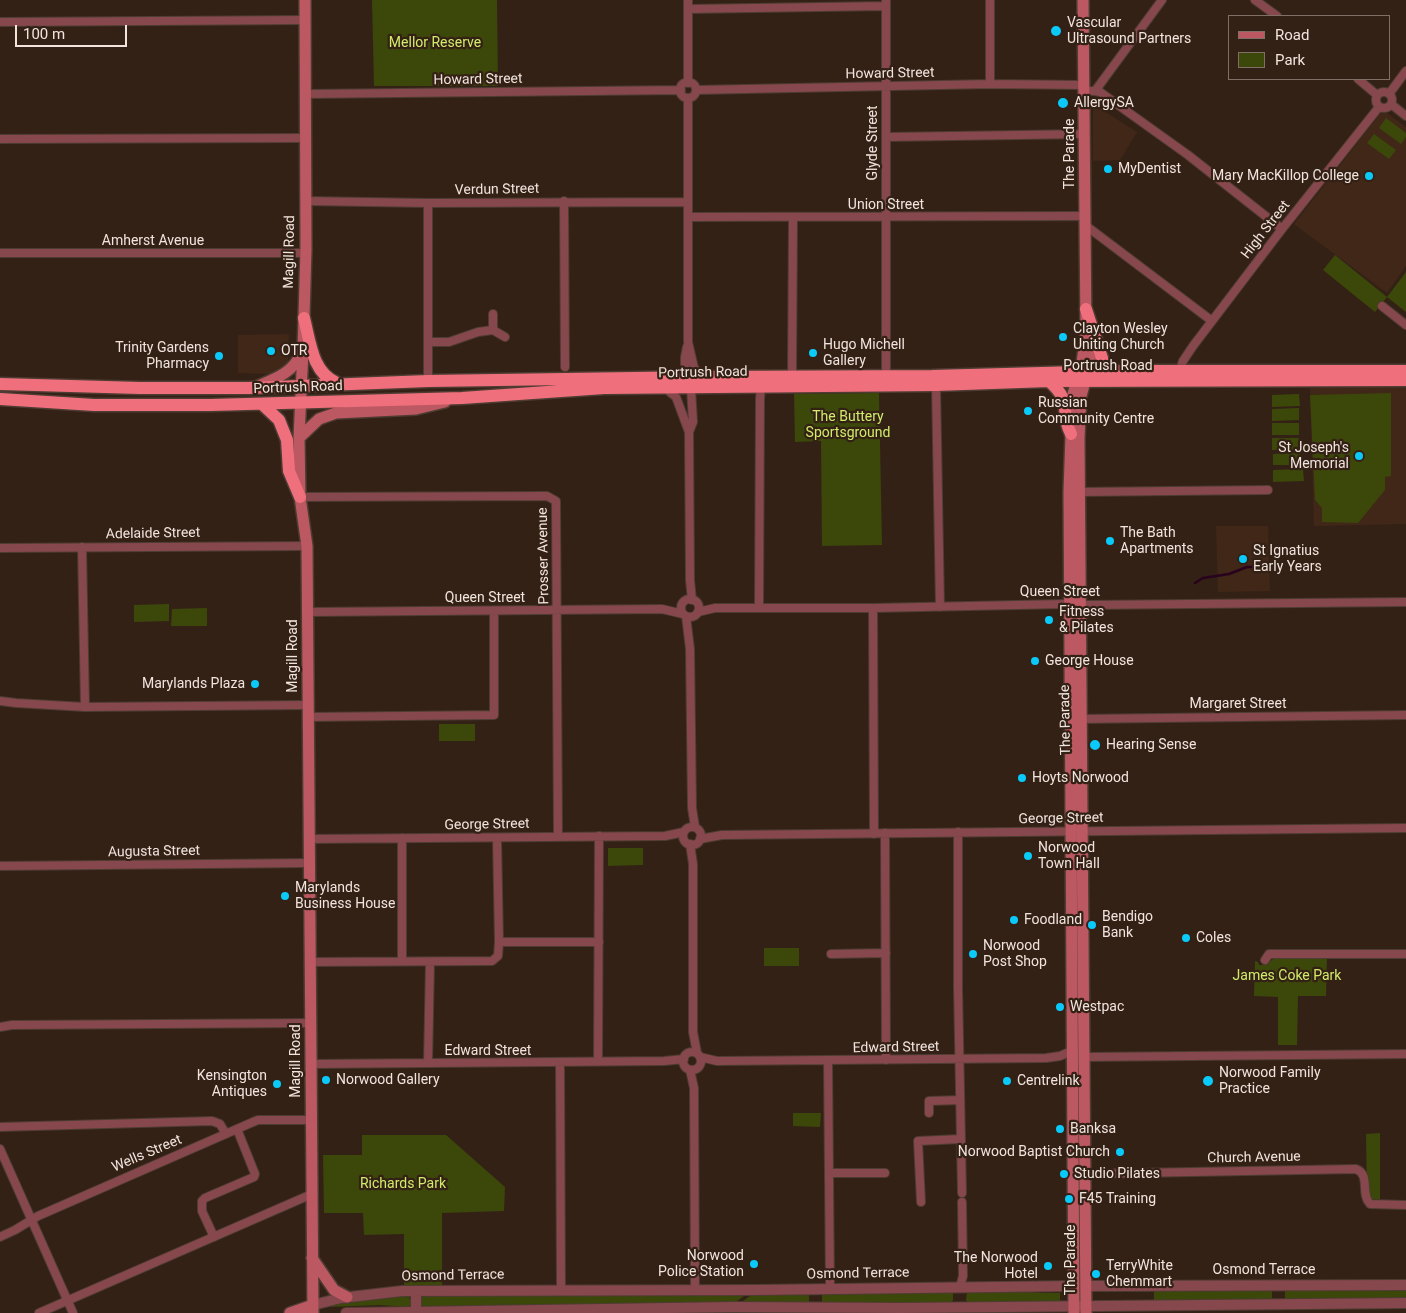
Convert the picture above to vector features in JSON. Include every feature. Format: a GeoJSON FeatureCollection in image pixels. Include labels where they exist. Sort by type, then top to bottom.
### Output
{"type":"FeatureCollection","features":[{"type":"Feature","properties":{"kind":"highway"},"geometry":{"type":"LineString","coordinates":[[1086,308],[1103,361],[1106,366],[1115,371]]}},
{"type":"Feature","properties":{"kind":"highway"},"geometry":{"type":"LineString","coordinates":[[304,318],[318,367],[328,379],[339,384]]}},
{"type":"Feature","properties":{"kind":"highway","name":"Portrush Road"},"geometry":{"type":"LineString","coordinates":[[0,401],[130,406],[262,404],[462,398],[604,388],[665,388],[699,382],[748,383],[759,387],[936,385],[1050,382],[1115,371],[1179,377],[1406,371]]}},
{"type":"Feature","properties":{"kind":"highway","name":"Portrush Road"},"geometry":{"type":"LineString","coordinates":[[0,384],[140,388],[254,387],[602,378],[688,383],[704,377],[886,376],[1406,380]]}},
{"type":"Feature","properties":{"kind":"highway"},"geometry":{"type":"LineString","coordinates":[[1050,382],[1061,392],[1066,406],[1066,424],[1071,434]]}},
{"type":"Feature","properties":{"kind":"highway"},"geometry":{"type":"LineString","coordinates":[[0,392],[44,402]]}},
{"type":"Feature","properties":{"kind":"highway"},"geometry":{"type":"LineString","coordinates":[[262,404],[279,420],[287,440],[289,471],[300,497]]}},
{"type":"Feature","properties":{"kind":"main road","name":"Magill Road"},"geometry":{"type":"LineString","coordinates":[[304,0],[306,201],[299,438],[300,497],[307,546],[313,1309]]}},
{"type":"Feature","properties":{"kind":"main road","name":"The Parade"},"geometry":{"type":"LineString","coordinates":[[1080,1310],[1086,1286],[1080,1174],[1076,831],[1075,462],[1082,392],[1086,308],[1085,134],[1087,89],[1083,0]]}},
{"type":"Feature","properties":{"kind":"main road"},"geometry":{"type":"LineString","coordinates":[[254,387],[281,376],[292,368],[303,350]]}},
{"type":"Feature","properties":{"kind":"main road","name":"The Parade"},"geometry":{"type":"LineString","coordinates":[[1075,462],[1071,434],[1072,406],[1083,377]]}},
{"type":"Feature","properties":{"kind":"main road"},"geometry":{"type":"LineString","coordinates":[[299,438],[319,419],[336,413],[416,409],[462,398]]}},
{"type":"Feature","properties":{"kind":"main road","name":"The Parade"},"geometry":{"type":"LineString","coordinates":[[1080,1174],[1074,1286],[1080,1310]]}},
{"type":"Feature","properties":{"kind":"main road"},"geometry":{"type":"LineString","coordinates":[[312,1258],[334,1290],[347,1297]]}},
{"type":"Feature","properties":{"kind":"main road","name":"Osmond Terrace"},"geometry":{"type":"LineString","coordinates":[[1074,1286],[1086,1286]]}},
{"type":"Feature","properties":{"kind":"main road"},"geometry":{"type":"LineString","coordinates":[[290,1313],[313,1309]]}},
{"type":"Feature","properties":{"kind":"street"},"geometry":{"type":"LineString","coordinates":[[688,0],[688,83]]}},
{"type":"Feature","properties":{"kind":"street"},"geometry":{"type":"LineString","coordinates":[[990,0],[990,84]]}},
{"type":"Feature","properties":{"kind":"street"},"geometry":{"type":"LineString","coordinates":[[1162,0],[1087,89],[1188,156],[1282,229]]}},
{"type":"Feature","properties":{"kind":"street"},"geometry":{"type":"LineString","coordinates":[[1255,0],[1276,15]]}},
{"type":"Feature","properties":{"kind":"street"},"geometry":{"type":"LineString","coordinates":[[688,9],[886,3]]}},
{"type":"Feature","properties":{"kind":"street","name":"Glyde Street"},"geometry":{"type":"LineString","coordinates":[[886,3],[886,376]]}},
{"type":"Feature","properties":{"kind":"street"},"geometry":{"type":"LineString","coordinates":[[0,22],[305,20]]}},
{"type":"Feature","properties":{"kind":"street"},"geometry":{"type":"LineString","coordinates":[[1389,94],[1406,71]]}},
{"type":"Feature","properties":{"kind":"street"},"geometry":{"type":"LineString","coordinates":[[1359,80],[1377,95]]}},
{"type":"Feature","properties":{"kind":"street"},"geometry":{"type":"LineString","coordinates":[[688,83],[695,86],[696,90],[695,95],[688,98],[682,95],[681,90],[682,86],[688,83]]}},
{"type":"Feature","properties":{"kind":"street","name":"Howard Street"},"geometry":{"type":"LineString","coordinates":[[696,90],[990,84],[1087,89]]}},
{"type":"Feature","properties":{"kind":"street","name":"Howard Street"},"geometry":{"type":"LineString","coordinates":[[305,94],[681,90]]}},
{"type":"Feature","properties":{"kind":"street"},"geometry":{"type":"LineString","coordinates":[[1384,92],[1389,94],[1392,100],[1391,104],[1384,108],[1379,107],[1375,100],[1377,95],[1384,92]]}},
{"type":"Feature","properties":{"kind":"street"},"geometry":{"type":"LineString","coordinates":[[688,98],[688,342],[685,357],[693,422],[689,432]]}},
{"type":"Feature","properties":{"kind":"street"},"geometry":{"type":"LineString","coordinates":[[1391,104],[1406,116]]}},
{"type":"Feature","properties":{"kind":"street","name":"High Street"},"geometry":{"type":"LineString","coordinates":[[1179,377],[1185,356],[1282,229],[1379,107]]}},
{"type":"Feature","properties":{"kind":"street"},"geometry":{"type":"LineString","coordinates":[[886,137],[1085,134]]}},
{"type":"Feature","properties":{"kind":"street"},"geometry":{"type":"LineString","coordinates":[[0,138],[305,138]]}},
{"type":"Feature","properties":{"kind":"street","name":"Verdun Street"},"geometry":{"type":"LineString","coordinates":[[306,201],[428,203],[688,202]]}},
{"type":"Feature","properties":{"kind":"street"},"geometry":{"type":"LineString","coordinates":[[564,201],[565,367]]}},
{"type":"Feature","properties":{"kind":"street"},"geometry":{"type":"LineString","coordinates":[[428,203],[428,381]]}},
{"type":"Feature","properties":{"kind":"street","name":"Union Street"},"geometry":{"type":"LineString","coordinates":[[688,217],[1085,220]]}},
{"type":"Feature","properties":{"kind":"street"},"geometry":{"type":"LineString","coordinates":[[792,377],[793,218]]}},
{"type":"Feature","properties":{"kind":"street"},"geometry":{"type":"LineString","coordinates":[[1085,220],[1212,321]]}},
{"type":"Feature","properties":{"kind":"street","name":"Amherst Avenue"},"geometry":{"type":"LineString","coordinates":[[0,253],[305,253]]}},
{"type":"Feature","properties":{"kind":"street"},"geometry":{"type":"LineString","coordinates":[[1382,306],[1406,325]]}},
{"type":"Feature","properties":{"kind":"street"},"geometry":{"type":"LineString","coordinates":[[493,314],[493,330]]}},
{"type":"Feature","properties":{"kind":"street"},"geometry":{"type":"LineString","coordinates":[[428,342],[449,342],[478,332],[493,330],[505,337]]}},
{"type":"Feature","properties":{"kind":"street"},"geometry":{"type":"LineString","coordinates":[[688,342],[694,368],[696,372],[704,377]]}},
{"type":"Feature","properties":{"kind":"street"},"geometry":{"type":"LineString","coordinates":[[936,385],[940,607]]}},
{"type":"Feature","properties":{"kind":"street"},"geometry":{"type":"LineString","coordinates":[[759,387],[760,607]]}},
{"type":"Feature","properties":{"kind":"street"},"geometry":{"type":"LineString","coordinates":[[665,388],[676,397],[689,432],[692,808],[688,820],[692,836],[693,864],[695,1290]]}},
{"type":"Feature","properties":{"kind":"street"},"geometry":{"type":"LineString","coordinates":[[1075,492],[1268,490]]}},
{"type":"Feature","properties":{"kind":"street","name":"Prosser Avenue"},"geometry":{"type":"LineString","coordinates":[[300,497],[550,497],[556,501],[558,836]]}},
{"type":"Feature","properties":{"kind":"street","name":"Adelaide Street"},"geometry":{"type":"LineString","coordinates":[[0,548],[307,546]]}},
{"type":"Feature","properties":{"kind":"street"},"geometry":{"type":"LineString","coordinates":[[82,548],[85,706]]}},
{"type":"Feature","properties":{"kind":"street","name":"Queen Street"},"geometry":{"type":"LineString","coordinates":[[307,612],[1406,602]]}},
{"type":"Feature","properties":{"kind":"street"},"geometry":{"type":"LineString","coordinates":[[873,608],[874,834]]}},
{"type":"Feature","properties":{"kind":"street"},"geometry":{"type":"LineString","coordinates":[[308,717],[494,715],[494,611]]}},
{"type":"Feature","properties":{"kind":"street"},"geometry":{"type":"LineString","coordinates":[[0,701],[85,706],[308,705]]}},
{"type":"Feature","properties":{"kind":"street"},"geometry":{"type":"LineString","coordinates":[[0,706],[16,703]]}},
{"type":"Feature","properties":{"kind":"street","name":"Margaret Street"},"geometry":{"type":"LineString","coordinates":[[1076,719],[1406,715]]}},
{"type":"Feature","properties":{"kind":"street","name":"George Street"},"geometry":{"type":"LineString","coordinates":[[309,839],[665,836],[676,840],[692,836],[717,835],[1406,828]]}},
{"type":"Feature","properties":{"kind":"street"},"geometry":{"type":"LineString","coordinates":[[958,832],[959,1060],[962,1193]]}},
{"type":"Feature","properties":{"kind":"street"},"geometry":{"type":"LineString","coordinates":[[885,833],[886,1060]]}},
{"type":"Feature","properties":{"kind":"street"},"geometry":{"type":"LineString","coordinates":[[598,1062],[599,836]]}},
{"type":"Feature","properties":{"kind":"street"},"geometry":{"type":"LineString","coordinates":[[402,838],[402,962]]}},
{"type":"Feature","properties":{"kind":"street"},"geometry":{"type":"LineString","coordinates":[[310,962],[492,961],[498,956],[499,942],[497,838]]}},
{"type":"Feature","properties":{"kind":"street","name":"Augusta Street"},"geometry":{"type":"LineString","coordinates":[[0,866],[309,863]]}},
{"type":"Feature","properties":{"kind":"street"},"geometry":{"type":"LineString","coordinates":[[499,942],[599,942]]}},
{"type":"Feature","properties":{"kind":"street"},"geometry":{"type":"LineString","coordinates":[[831,954],[886,953]]}},
{"type":"Feature","properties":{"kind":"street"},"geometry":{"type":"LineString","coordinates":[[1265,960],[1268,954],[1406,954]]}},
{"type":"Feature","properties":{"kind":"street"},"geometry":{"type":"LineString","coordinates":[[428,1063],[430,962]]}},
{"type":"Feature","properties":{"kind":"street"},"geometry":{"type":"LineString","coordinates":[[0,1022],[12,1025]]}},
{"type":"Feature","properties":{"kind":"street"},"geometry":{"type":"LineString","coordinates":[[0,1027],[12,1025],[310,1023]]}},
{"type":"Feature","properties":{"kind":"street","name":"Edward Street"},"geometry":{"type":"LineString","coordinates":[[311,1064],[1046,1058],[1053,1060],[1406,1054]]}},
{"type":"Feature","properties":{"kind":"street"},"geometry":{"type":"LineString","coordinates":[[828,1061],[830,1289]]}},
{"type":"Feature","properties":{"kind":"street"},"geometry":{"type":"LineString","coordinates":[[560,1063],[561,1291]]}},
{"type":"Feature","properties":{"kind":"street"},"geometry":{"type":"LineString","coordinates":[[928,1113],[929,1101],[960,1100]]}},
{"type":"Feature","properties":{"kind":"street","name":"Wells Street"},"geometry":{"type":"LineString","coordinates":[[0,1236],[31,1220],[258,1120],[311,1120]]}},
{"type":"Feature","properties":{"kind":"street"},"geometry":{"type":"LineString","coordinates":[[0,1127],[212,1121],[220,1124],[226,1134]]}},
{"type":"Feature","properties":{"kind":"street"},"geometry":{"type":"LineString","coordinates":[[214,1237],[202,1211],[202,1201],[254,1177],[255,1174],[237,1129]]}},
{"type":"Feature","properties":{"kind":"street"},"geometry":{"type":"LineString","coordinates":[[921,1202],[918,1141],[960,1139]]}},
{"type":"Feature","properties":{"kind":"street"},"geometry":{"type":"LineString","coordinates":[[0,1149],[73,1313]]}},
{"type":"Feature","properties":{"kind":"street","name":"Church Avenue"},"geometry":{"type":"LineString","coordinates":[[1080,1174],[1356,1169],[1364,1175],[1364,1195],[1370,1204],[1406,1205]]}},
{"type":"Feature","properties":{"kind":"street"},"geometry":{"type":"LineString","coordinates":[[830,1173],[885,1173]]}},
{"type":"Feature","properties":{"kind":"street"},"geometry":{"type":"LineString","coordinates":[[39,1313],[312,1194]]}},
{"type":"Feature","properties":{"kind":"street"},"geometry":{"type":"LineString","coordinates":[[960,1287],[963,1276],[962,1202]]}},
{"type":"Feature","properties":{"kind":"street","name":"Osmond Terrace"},"geometry":{"type":"LineString","coordinates":[[1086,1286],[1406,1285]]}},
{"type":"Feature","properties":{"kind":"street","name":"Osmond Terrace"},"geometry":{"type":"LineString","coordinates":[[313,1309],[347,1297],[416,1291],[1074,1286]]}},
{"type":"Feature","properties":{"kind":"street"},"geometry":{"type":"LineString","coordinates":[[1278,1286],[1279,1303]]}},
{"type":"Feature","properties":{"kind":"street"},"geometry":{"type":"LineString","coordinates":[[416,1291],[416,1312]]}},
{"type":"Feature","properties":{"kind":"street"},"geometry":{"type":"LineString","coordinates":[[346,1313],[695,1310],[1080,1310],[1279,1303],[1376,1308],[1406,1302]]}},
{"type":"Feature","properties":{"kind":"shaded area"},"geometry":{"type":"Polygon","coordinates":[[[1093,104],[1137,132],[1120,160],[1093,161],[1093,104]]]}},
{"type":"Feature","properties":{"kind":"shaded area","name":"Mary MacKillop College"},"geometry":{"type":"Polygon","coordinates":[[[1383,110],[1406,127],[1406,266],[1387,293],[1294,224],[1383,110]]]}},
{"type":"Feature","properties":{"kind":"shaded area"},"geometry":{"type":"Polygon","coordinates":[[[289,334],[288,363],[278,371],[270,374],[238,373],[238,335],[289,334]]]}},
{"type":"Feature","properties":{"kind":"shaded area","name":"St Joseph's Memorial"},"geometry":{"type":"Polygon","coordinates":[[[1406,386],[1406,524],[1314,526],[1310,388],[1406,386]]]}},
{"type":"Feature","properties":{"kind":"shaded area","name":"St Ignatius Early Years"},"geometry":{"type":"Polygon","coordinates":[[[1216,526],[1268,526],[1270,591],[1218,592],[1216,526]]]}},
{"type":"Feature","properties":{"kind":"green space","name":"Mellor Reserve"},"geometry":{"type":"Polygon","coordinates":[[[372,0],[497,0],[498,86],[374,86],[372,0]]]}},
{"type":"Feature","properties":{"kind":"green space"},"geometry":{"type":"Polygon","coordinates":[[[1386,118],[1406,133],[1406,137],[1401,144],[1379,128],[1386,118]]]}},
{"type":"Feature","properties":{"kind":"green space"},"geometry":{"type":"Polygon","coordinates":[[[1374,134],[1396,150],[1389,159],[1367,143],[1374,134]]]}},
{"type":"Feature","properties":{"kind":"green space"},"geometry":{"type":"Polygon","coordinates":[[[1335,255],[1387,297],[1375,312],[1323,270],[1335,255]]]}},
{"type":"Feature","properties":{"kind":"green space"},"geometry":{"type":"Polygon","coordinates":[[[1406,272],[1406,312],[1387,297],[1406,272]]]}},
{"type":"Feature","properties":{"kind":"green space","name":"The Buttery Sportsground"},"geometry":{"type":"Polygon","coordinates":[[[879,393],[882,545],[822,546],[821,441],[795,442],[794,394],[879,393]]]}},
{"type":"Feature","properties":{"kind":"green space","name":"St Joseph's Memorial"},"geometry":{"type":"Polygon","coordinates":[[[1391,393],[1391,476],[1385,477],[1385,490],[1358,523],[1322,522],[1322,508],[1315,500],[1310,395],[1391,393]]]}},
{"type":"Feature","properties":{"kind":"green space"},"geometry":{"type":"Polygon","coordinates":[[[1299,394],[1300,406],[1272,407],[1272,395],[1299,394]]]}},
{"type":"Feature","properties":{"kind":"green space"},"geometry":{"type":"Polygon","coordinates":[[[1299,408],[1299,420],[1272,421],[1272,409],[1299,408]]]}},
{"type":"Feature","properties":{"kind":"green space"},"geometry":{"type":"Polygon","coordinates":[[[1272,423],[1299,423],[1299,435],[1272,435],[1272,423]]]}},
{"type":"Feature","properties":{"kind":"green space"},"geometry":{"type":"Polygon","coordinates":[[[1272,438],[1299,438],[1300,450],[1272,450],[1272,438]]]}},
{"type":"Feature","properties":{"kind":"green space"},"geometry":{"type":"Polygon","coordinates":[[[1300,453],[1300,465],[1273,465],[1273,454],[1300,453]]]}},
{"type":"Feature","properties":{"kind":"green space"},"geometry":{"type":"Polygon","coordinates":[[[1303,469],[1304,481],[1273,482],[1273,470],[1303,469]]]}},
{"type":"Feature","properties":{"kind":"green space"},"geometry":{"type":"Polygon","coordinates":[[[169,604],[169,621],[134,622],[134,605],[169,604]]]}},
{"type":"Feature","properties":{"kind":"green space"},"geometry":{"type":"Polygon","coordinates":[[[207,608],[207,626],[171,626],[172,609],[207,608]]]}},
{"type":"Feature","properties":{"kind":"green space"},"geometry":{"type":"Polygon","coordinates":[[[439,724],[475,724],[475,741],[439,741],[439,724]]]}},
{"type":"Feature","properties":{"kind":"green space"},"geometry":{"type":"Polygon","coordinates":[[[608,848],[643,848],[643,865],[608,866],[608,848]]]}},
{"type":"Feature","properties":{"kind":"green space"},"geometry":{"type":"Polygon","coordinates":[[[764,948],[799,948],[799,966],[764,966],[764,948]]]}},
{"type":"Feature","properties":{"kind":"green space","name":"James Coke Park"},"geometry":{"type":"Polygon","coordinates":[[[1280,954],[1327,954],[1326,996],[1298,996],[1297,1045],[1278,1045],[1278,997],[1254,996],[1255,961],[1259,965],[1265,965],[1280,954]]]}},
{"type":"Feature","properties":{"kind":"green space"},"geometry":{"type":"Polygon","coordinates":[[[793,1113],[821,1113],[820,1127],[793,1126],[793,1113]]]}},
{"type":"Feature","properties":{"kind":"green space"},"geometry":{"type":"Polygon","coordinates":[[[1380,1133],[1380,1199],[1372,1199],[1367,1193],[1366,1134],[1380,1133]]]}},
{"type":"Feature","properties":{"kind":"green space","name":"Richards Park"},"geometry":{"type":"Polygon","coordinates":[[[362,1135],[446,1135],[505,1187],[504,1211],[442,1213],[442,1291],[404,1291],[404,1234],[364,1235],[363,1213],[324,1213],[323,1155],[362,1155],[362,1135]]]}},
{"type":"Feature","properties":{"kind":"green space"},"geometry":{"type":"Polygon","coordinates":[[[1406,1288],[1406,1300],[1287,1300],[1285,1298],[1285,1290],[1406,1288]]]}},
{"type":"Feature","properties":{"kind":"green space"},"geometry":{"type":"Polygon","coordinates":[[[1154,1289],[1272,1290],[1272,1298],[1270,1300],[1154,1302],[1154,1289]]]}},
{"type":"Feature","properties":{"kind":"green space"},"geometry":{"type":"Polygon","coordinates":[[[1011,1290],[1060,1293],[1060,1301],[969,1303],[966,1300],[967,1292],[1011,1290]]]}},
{"type":"Feature","properties":{"kind":"green space"},"geometry":{"type":"Polygon","coordinates":[[[809,1292],[809,1304],[739,1304],[754,1293],[809,1292]]]}},
{"type":"Feature","properties":{"kind":"green space"},"geometry":{"type":"Polygon","coordinates":[[[822,1292],[953,1292],[953,1300],[951,1303],[822,1304],[822,1292]]]}},
{"type":"Feature","properties":{"kind":"green space"},"geometry":{"type":"Polygon","coordinates":[[[747,1294],[731,1305],[423,1307],[421,1305],[421,1297],[424,1295],[747,1294]]]}},
{"type":"Feature","properties":{"kind":"green space"},"geometry":{"type":"Polygon","coordinates":[[[409,1296],[411,1305],[408,1307],[380,1305],[330,1307],[358,1299],[409,1296]]]}},
{"type":"Feature","properties":{"kind":"waterway"},"geometry":{"type":"LineString","coordinates":[[1195,583],[1203,578],[1229,574],[1247,567],[1269,564]]}},
{"type":"Feature","properties":{"kind":"place","name":"Vascular Ultrasound Partners"},"geometry":{"type":"Point","coordinates":[1056,31]}},
{"type":"Feature","properties":{"kind":"place","name":"AllergySA"},"geometry":{"type":"Point","coordinates":[1063,103]}},
{"type":"Feature","properties":{"kind":"place","name":"MyDentist"},"geometry":{"type":"Point","coordinates":[1108,169]}},
{"type":"Feature","properties":{"kind":"place","name":"Mary MacKillop College"},"geometry":{"type":"Point","coordinates":[1369,176]}},
{"type":"Feature","properties":{"kind":"place","name":"Clayton Wesley Uniting Church"},"geometry":{"type":"Point","coordinates":[1063,337]}},
{"type":"Feature","properties":{"kind":"place","name":"OTR"},"geometry":{"type":"Point","coordinates":[271,351]}},
{"type":"Feature","properties":{"kind":"place","name":"Hugo Michell Gallery"},"geometry":{"type":"Point","coordinates":[813,353]}},
{"type":"Feature","properties":{"kind":"place","name":"Trinity Gardens Pharmacy"},"geometry":{"type":"Point","coordinates":[219,356]}},
{"type":"Feature","properties":{"kind":"place","name":"Russian Community Centre"},"geometry":{"type":"Point","coordinates":[1028,411]}},
{"type":"Feature","properties":{"kind":"place","name":"St Joseph's Memorial"},"geometry":{"type":"Point","coordinates":[1359,456]}},
{"type":"Feature","properties":{"kind":"place","name":"The Bath Apartments"},"geometry":{"type":"Point","coordinates":[1110,541]}},
{"type":"Feature","properties":{"kind":"place","name":"St Ignatius Early Years"},"geometry":{"type":"Point","coordinates":[1243,559]}},
{"type":"Feature","properties":{"kind":"place","name":"Fitness & Pilates"},"geometry":{"type":"Point","coordinates":[1049,620]}},
{"type":"Feature","properties":{"kind":"place","name":"George House"},"geometry":{"type":"Point","coordinates":[1035,661]}},
{"type":"Feature","properties":{"kind":"place","name":"Marylands Plaza"},"geometry":{"type":"Point","coordinates":[255,684]}},
{"type":"Feature","properties":{"kind":"place","name":"Hearing Sense"},"geometry":{"type":"Point","coordinates":[1095,745]}},
{"type":"Feature","properties":{"kind":"place","name":"Hoyts Norwood"},"geometry":{"type":"Point","coordinates":[1022,778]}},
{"type":"Feature","properties":{"kind":"place","name":"Norwood Town Hall"},"geometry":{"type":"Point","coordinates":[1028,856]}},
{"type":"Feature","properties":{"kind":"place","name":"Marylands Business House"},"geometry":{"type":"Point","coordinates":[285,896]}},
{"type":"Feature","properties":{"kind":"place","name":"Foodland"},"geometry":{"type":"Point","coordinates":[1014,920]}},
{"type":"Feature","properties":{"kind":"place","name":"Bendigo Bank"},"geometry":{"type":"Point","coordinates":[1092,925]}},
{"type":"Feature","properties":{"kind":"place","name":"Coles"},"geometry":{"type":"Point","coordinates":[1186,938]}},
{"type":"Feature","properties":{"kind":"place","name":"Norwood Post Shop"},"geometry":{"type":"Point","coordinates":[973,954]}},
{"type":"Feature","properties":{"kind":"place","name":"Westpac"},"geometry":{"type":"Point","coordinates":[1060,1007]}},
{"type":"Feature","properties":{"kind":"place","name":"Norwood Gallery"},"geometry":{"type":"Point","coordinates":[326,1080]}},
{"type":"Feature","properties":{"kind":"place","name":"Centrelink"},"geometry":{"type":"Point","coordinates":[1007,1081]}},
{"type":"Feature","properties":{"kind":"place","name":"Norwood Family Practice"},"geometry":{"type":"Point","coordinates":[1208,1081]}},
{"type":"Feature","properties":{"kind":"place","name":"Kensington Antiques"},"geometry":{"type":"Point","coordinates":[277,1084]}},
{"type":"Feature","properties":{"kind":"place","name":"Banksa"},"geometry":{"type":"Point","coordinates":[1060,1129]}},
{"type":"Feature","properties":{"kind":"place","name":"Norwood Baptist Church"},"geometry":{"type":"Point","coordinates":[1120,1152]}},
{"type":"Feature","properties":{"kind":"place","name":"Studio Pilates"},"geometry":{"type":"Point","coordinates":[1064,1174]}},
{"type":"Feature","properties":{"kind":"place","name":"F45 Training"},"geometry":{"type":"Point","coordinates":[1069,1199]}},
{"type":"Feature","properties":{"kind":"place","name":"Norwood Police Station"},"geometry":{"type":"Point","coordinates":[754,1264]}},
{"type":"Feature","properties":{"kind":"place","name":"The Norwood Hotel"},"geometry":{"type":"Point","coordinates":[1048,1266]}},
{"type":"Feature","properties":{"kind":"place","name":"TerryWhite Chemmart"},"geometry":{"type":"Point","coordinates":[1096,1274]}}]}
